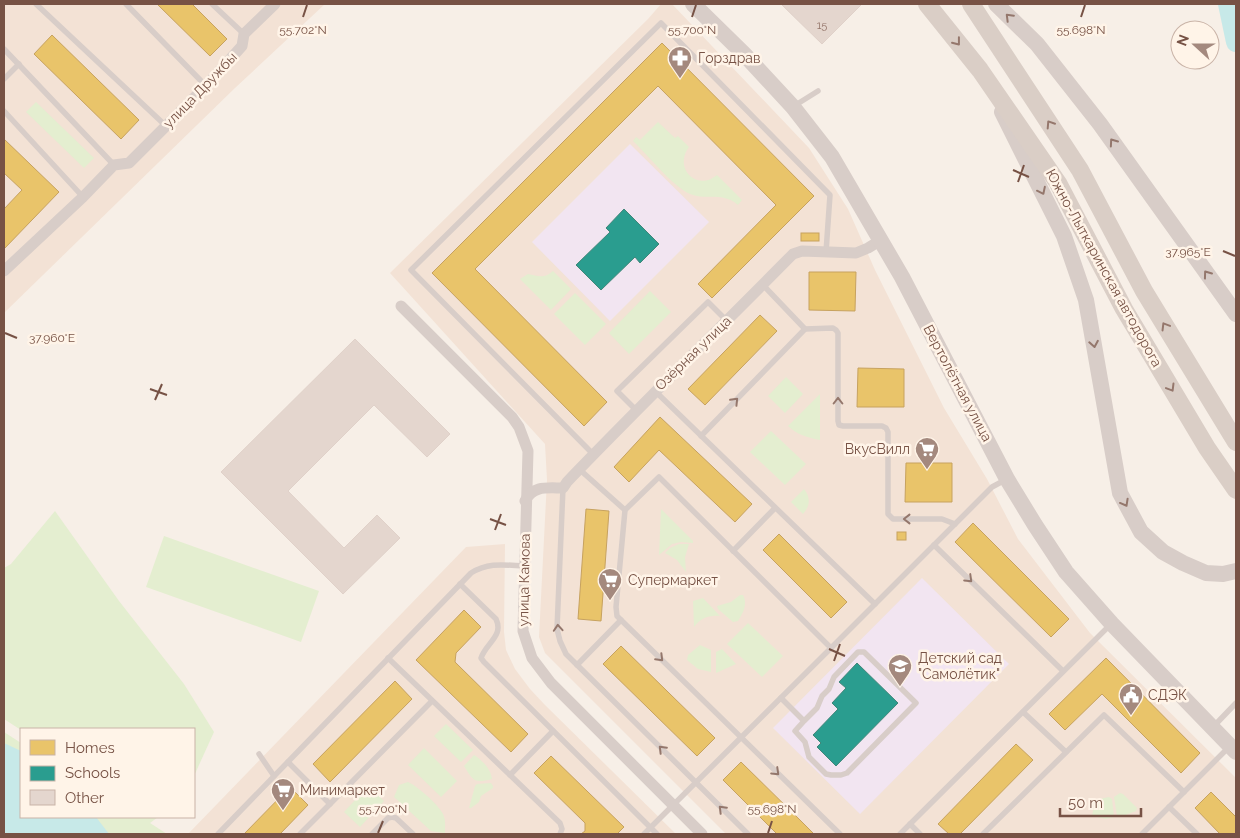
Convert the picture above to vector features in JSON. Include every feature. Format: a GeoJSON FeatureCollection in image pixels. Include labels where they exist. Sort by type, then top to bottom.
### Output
{"type":"FeatureCollection","features":[{"type":"Feature","properties":{"kind":"main road","name":"Вертолётная улица"},"geometry":{"type":"LineString","coordinates":[[693,4],[793,107],[832,157],[916,302],[1007,479],[1034,525],[1066,572],[1112,624],[1233,749]]}},
{"type":"Feature","properties":{"kind":"main road","name":"Южно-Лыткаринская автодорога"},"geometry":{"type":"LineString","coordinates":[[927,4],[980,70],[1058,183],[1124,309],[1207,448],[1236,490]]}},
{"type":"Feature","properties":{"kind":"main road","name":"Южно-Лыткаринская автодорога"},"geometry":{"type":"LineString","coordinates":[[971,4],[1080,170],[1144,291],[1236,442]]}},
{"type":"Feature","properties":{"kind":"main road"},"geometry":{"type":"LineString","coordinates":[[996,4],[1037,44],[1100,124],[1236,314]]}},
{"type":"Feature","properties":{"kind":"main road"},"geometry":{"type":"LineString","coordinates":[[980,70],[1064,236],[1086,300],[1120,493],[1141,532],[1163,552],[1182,563],[1206,572],[1223,574],[1236,571]]}},
{"type":"Feature","properties":{"kind":"street","name":"улица Дружбы"},"geometry":{"type":"LineString","coordinates":[[114,165],[129,162],[166,126],[242,46],[244,34],[275,4]]}},
{"type":"Feature","properties":{"kind":"street"},"geometry":{"type":"LineString","coordinates":[[4,271],[83,197],[114,165]]}},
{"type":"Feature","properties":{"kind":"street","name":"Озёрная улица"},"geometry":{"type":"LineString","coordinates":[[563,488],[636,410],[794,254],[802,252],[856,252],[868,248],[880,240]]}},
{"type":"Feature","properties":{"kind":"street","name":"улица Камова"},"geometry":{"type":"LineString","coordinates":[[401,306],[512,417],[519,427],[528,450],[525,501],[523,631],[532,658],[550,683],[702,834]]}},
{"type":"Feature","properties":{"kind":"street"},"geometry":{"type":"LineString","coordinates":[[525,501],[528,494],[534,489],[563,488]]}},
{"type":"Feature","properties":{"kind":"lane"},"geometry":{"type":"LineString","coordinates":[[36,4],[166,126]]}},
{"type":"Feature","properties":{"kind":"lane"},"geometry":{"type":"LineString","coordinates":[[126,4],[206,86]]}},
{"type":"Feature","properties":{"kind":"lane"},"geometry":{"type":"LineString","coordinates":[[212,4],[244,34]]}},
{"type":"Feature","properties":{"kind":"lane"},"geometry":{"type":"LineString","coordinates":[[593,454],[411,270],[661,23],[830,195],[826,252]]}},
{"type":"Feature","properties":{"kind":"lane"},"geometry":{"type":"LineString","coordinates":[[4,49],[114,165]]}},
{"type":"Feature","properties":{"kind":"lane"},"geometry":{"type":"LineString","coordinates":[[4,79],[19,64]]}},
{"type":"Feature","properties":{"kind":"lane"},"geometry":{"type":"LineString","coordinates":[[793,107],[818,91]]}},
{"type":"Feature","properties":{"kind":"lane"},"geometry":{"type":"LineString","coordinates":[[4,111],[83,197]]}},
{"type":"Feature","properties":{"kind":"lane"},"geometry":{"type":"LineString","coordinates":[[763,285],[805,329]]}},
{"type":"Feature","properties":{"kind":"lane"},"geometry":{"type":"LineString","coordinates":[[636,410],[618,391],[708,302],[727,321]]}},
{"type":"Feature","properties":{"kind":"lane"},"geometry":{"type":"LineString","coordinates":[[701,436],[805,329],[833,328],[838,333],[839,425],[882,426],[888,432],[889,518],[942,520],[955,524]]}},
{"type":"Feature","properties":{"kind":"lane"},"geometry":{"type":"LineString","coordinates":[[655,391],[875,604]]}},
{"type":"Feature","properties":{"kind":"lane"},"geometry":{"type":"LineString","coordinates":[[579,469],[625,510]]}},
{"type":"Feature","properties":{"kind":"lane"},"geometry":{"type":"LineString","coordinates":[[830,648],[659,477],[625,510],[616,607],[617,616],[840,834]]}},
{"type":"Feature","properties":{"kind":"lane"},"geometry":{"type":"LineString","coordinates":[[644,834],[992,487],[1007,479]]}},
{"type":"Feature","properties":{"kind":"lane"},"geometry":{"type":"LineString","coordinates":[[563,488],[557,628],[566,654],[748,834]]}},
{"type":"Feature","properties":{"kind":"lane"},"geometry":{"type":"LineString","coordinates":[[733,551],[775,508]]}},
{"type":"Feature","properties":{"kind":"lane"},"geometry":{"type":"LineString","coordinates":[[934,545],[1063,671]]}},
{"type":"Feature","properties":{"kind":"lane"},"geometry":{"type":"LineString","coordinates":[[218,834],[471,573],[490,564],[524,566]]}},
{"type":"Feature","properties":{"kind":"lane"},"geometry":{"type":"LineString","coordinates":[[460,584],[496,619],[499,625],[495,639],[483,652],[482,658],[484,662],[657,834]]}},
{"type":"Feature","properties":{"kind":"lane"},"geometry":{"type":"LineString","coordinates":[[577,664],[623,622]]}},
{"type":"Feature","properties":{"kind":"lane"},"geometry":{"type":"LineString","coordinates":[[900,834],[1112,624]]}},
{"type":"Feature","properties":{"kind":"lane"},"geometry":{"type":"LineString","coordinates":[[861,651],[916,703],[844,775],[828,775],[809,757],[805,742],[796,731],[804,721],[817,708],[822,696],[829,689],[835,676],[861,651]]}},
{"type":"Feature","properties":{"kind":"lane"},"geometry":{"type":"LineString","coordinates":[[388,658],[560,823],[562,829],[560,834]]}},
{"type":"Feature","properties":{"kind":"lane"},"geometry":{"type":"LineString","coordinates":[[781,698],[804,721]]}},
{"type":"Feature","properties":{"kind":"lane"},"geometry":{"type":"LineString","coordinates":[[300,834],[432,701]]}},
{"type":"Feature","properties":{"kind":"lane"},"geometry":{"type":"LineString","coordinates":[[1212,727],[1236,703]]}},
{"type":"Feature","properties":{"kind":"lane"},"geometry":{"type":"LineString","coordinates":[[1023,712],[1066,752]]}},
{"type":"Feature","properties":{"kind":"lane"},"geometry":{"type":"LineString","coordinates":[[983,834],[1104,715],[1184,792]]}},
{"type":"Feature","properties":{"kind":"lane"},"geometry":{"type":"LineString","coordinates":[[510,774],[553,731]]}},
{"type":"Feature","properties":{"kind":"lane"},"geometry":{"type":"LineString","coordinates":[[1142,834],[1184,792],[1233,749]]}},
{"type":"Feature","properties":{"kind":"lane"},"geometry":{"type":"LineString","coordinates":[[259,754],[274,776]]}},
{"type":"Feature","properties":{"kind":"lane"},"geometry":{"type":"LineString","coordinates":[[288,762],[330,804]]}},
{"type":"Feature","properties":{"kind":"lane"},"geometry":{"type":"LineString","coordinates":[[1169,807],[1197,834]]}},
{"type":"Feature","properties":{"kind":"lane"},"geometry":{"type":"LineString","coordinates":[[372,834],[388,818],[392,817],[396,818],[413,834]]}},
{"type":"Feature","properties":{"kind":"lane"},"geometry":{"type":"LineString","coordinates":[[910,824],[920,834]]}},
{"type":"Feature","properties":{"kind":"shaded area"},"geometry":{"type":"Polygon","coordinates":[[[4,4],[325,4],[235,88],[4,313],[4,4]]]}},
{"type":"Feature","properties":{"kind":"shaded area"},"geometry":{"type":"Polygon","coordinates":[[[661,4],[672,4],[809,148],[848,209],[875,270],[944,408],[987,479],[1018,539],[1090,633],[1236,778],[1236,834],[726,834],[545,653],[539,637],[547,480],[545,444],[390,273],[661,4]]]}},
{"type":"Feature","properties":{"kind":"shaded area"},"geometry":{"type":"Polygon","coordinates":[[[630,144],[709,222],[610,321],[532,242],[630,144]]]}},
{"type":"Feature","properties":{"kind":"shaded area"},"geometry":{"type":"Polygon","coordinates":[[[505,544],[504,632],[506,650],[515,669],[545,705],[676,834],[188,834],[466,547],[505,544]]]}},
{"type":"Feature","properties":{"kind":"shaded area","name":"Детский сад \"Самолётик\""},"geometry":{"type":"Polygon","coordinates":[[[922,578],[1009,664],[860,814],[773,728],[922,578]]]}},
{"type":"Feature","properties":{"kind":"green space"},"geometry":{"type":"Polygon","coordinates":[[[36,102],[94,158],[84,168],[26,112],[36,102]]]}},
{"type":"Feature","properties":{"kind":"green space"},"geometry":{"type":"Polygon","coordinates":[[[658,122],[675,138],[678,136],[689,147],[684,163],[690,175],[702,181],[709,180],[717,175],[742,200],[738,205],[726,198],[702,197],[690,194],[660,170],[633,141],[636,137],[640,140],[658,122]]]}},
{"type":"Feature","properties":{"kind":"green space"},"geometry":{"type":"Polygon","coordinates":[[[553,271],[571,289],[551,310],[520,279],[528,274],[544,276],[553,271]]]}},
{"type":"Feature","properties":{"kind":"green space"},"geometry":{"type":"Polygon","coordinates":[[[650,291],[671,312],[629,354],[609,333],[650,291]]]}},
{"type":"Feature","properties":{"kind":"green space"},"geometry":{"type":"Polygon","coordinates":[[[575,293],[606,324],[585,345],[554,314],[575,293]]]}},
{"type":"Feature","properties":{"kind":"green space"},"geometry":{"type":"Polygon","coordinates":[[[786,377],[803,394],[785,413],[768,396],[786,377]]]}},
{"type":"Feature","properties":{"kind":"green space"},"geometry":{"type":"Polygon","coordinates":[[[820,394],[820,440],[802,435],[788,426],[820,394]]]}},
{"type":"Feature","properties":{"kind":"green space"},"geometry":{"type":"Polygon","coordinates":[[[771,431],[806,464],[785,485],[750,452],[771,431]]]}},
{"type":"Feature","properties":{"kind":"green space"},"geometry":{"type":"Polygon","coordinates":[[[804,489],[809,502],[803,514],[791,502],[804,489]]]}},
{"type":"Feature","properties":{"kind":"green space"},"geometry":{"type":"Polygon","coordinates":[[[661,509],[693,543],[681,542],[672,544],[659,555],[661,509]]]}},
{"type":"Feature","properties":{"kind":"green space"},"geometry":{"type":"Polygon","coordinates":[[[55,511],[119,601],[184,684],[214,732],[195,774],[195,728],[20,729],[4,719],[4,568],[11,564],[55,511]]]}},
{"type":"Feature","properties":{"kind":"green space"},"geometry":{"type":"Polygon","coordinates":[[[164,536],[319,591],[301,642],[146,587],[164,536]]]}},
{"type":"Feature","properties":{"kind":"green space"},"geometry":{"type":"Polygon","coordinates":[[[679,544],[689,544],[685,557],[686,572],[677,560],[665,553],[670,548],[679,544]]]}},
{"type":"Feature","properties":{"kind":"green space"},"geometry":{"type":"Polygon","coordinates":[[[740,595],[743,595],[744,598],[744,608],[738,621],[733,622],[717,606],[731,602],[740,595]]]}},
{"type":"Feature","properties":{"kind":"green space"},"geometry":{"type":"Polygon","coordinates":[[[703,598],[720,616],[705,618],[694,627],[693,601],[703,598]]]}},
{"type":"Feature","properties":{"kind":"green space"},"geometry":{"type":"Polygon","coordinates":[[[748,623],[783,656],[762,677],[727,644],[748,623]]]}},
{"type":"Feature","properties":{"kind":"green space"},"geometry":{"type":"Polygon","coordinates":[[[700,645],[711,650],[711,672],[698,669],[687,660],[688,655],[700,645]]]}},
{"type":"Feature","properties":{"kind":"green space"},"geometry":{"type":"Polygon","coordinates":[[[722,649],[736,664],[716,673],[716,652],[722,649]]]}},
{"type":"Feature","properties":{"kind":"green space"},"geometry":{"type":"Polygon","coordinates":[[[446,724],[473,750],[461,762],[434,736],[446,724]]]}},
{"type":"Feature","properties":{"kind":"green space"},"geometry":{"type":"Polygon","coordinates":[[[4,732],[20,742],[20,818],[157,818],[150,823],[167,834],[4,834],[4,732]]]}},
{"type":"Feature","properties":{"kind":"green space"},"geometry":{"type":"Polygon","coordinates":[[[424,748],[457,781],[441,797],[408,765],[424,748]]]}},
{"type":"Feature","properties":{"kind":"green space"},"geometry":{"type":"Polygon","coordinates":[[[474,755],[486,765],[492,779],[477,781],[470,775],[464,766],[474,755]]]}},
{"type":"Feature","properties":{"kind":"green space"},"geometry":{"type":"Polygon","coordinates":[[[408,782],[417,787],[437,805],[445,819],[445,833],[431,831],[394,797],[399,785],[408,782]]]}},
{"type":"Feature","properties":{"kind":"green space"},"geometry":{"type":"Polygon","coordinates":[[[491,783],[493,788],[481,796],[479,802],[469,808],[475,786],[477,784],[491,783]]]}},
{"type":"Feature","properties":{"kind":"green space"},"geometry":{"type":"Polygon","coordinates":[[[368,786],[384,801],[360,827],[344,812],[368,786]]]}},
{"type":"Feature","properties":{"kind":"green space"},"geometry":{"type":"Polygon","coordinates":[[[1120,793],[1137,808],[1136,811],[1120,817],[1117,816],[1114,797],[1120,793]]]}},
{"type":"Feature","properties":{"kind":"green space"},"geometry":{"type":"Polygon","coordinates":[[[1109,797],[1112,799],[1114,817],[1106,819],[1092,816],[1095,800],[1109,797]]]}},
{"type":"Feature","properties":{"kind":"water"},"geometry":{"type":"Polygon","coordinates":[[[4,743],[20,751],[20,818],[97,818],[109,834],[4,834],[4,743]]]}},
{"type":"Feature","properties":{"kind":"building: Homes"},"geometry":{"type":"Polygon","coordinates":[[[157,4],[192,4],[227,39],[210,56],[157,4]]]}},
{"type":"Feature","properties":{"kind":"building: Homes"},"geometry":{"type":"Polygon","coordinates":[[[52,35],[139,120],[121,139],[34,54],[52,35]]]}},
{"type":"Feature","properties":{"kind":"building: Homes"},"geometry":{"type":"Polygon","coordinates":[[[662,43],[814,196],[712,298],[698,284],[776,205],[658,86],[475,269],[607,402],[584,426],[432,273],[662,43]]]}},
{"type":"Feature","properties":{"kind":"building: Homes"},"geometry":{"type":"Polygon","coordinates":[[[4,139],[59,192],[4,249],[4,209],[22,190],[4,173],[4,139]]]}},
{"type":"Feature","properties":{"kind":"building: Homes"},"geometry":{"type":"Polygon","coordinates":[[[801,233],[819,233],[819,241],[801,241],[801,233]]]}},
{"type":"Feature","properties":{"kind":"building: Homes"},"geometry":{"type":"Polygon","coordinates":[[[809,272],[856,272],[855,311],[809,310],[809,272]]]}},
{"type":"Feature","properties":{"kind":"building: Homes"},"geometry":{"type":"Polygon","coordinates":[[[760,315],[777,331],[705,405],[688,389],[760,315]]]}},
{"type":"Feature","properties":{"kind":"building: Homes"},"geometry":{"type":"Polygon","coordinates":[[[858,368],[904,369],[904,407],[857,407],[858,368]]]}},
{"type":"Feature","properties":{"kind":"building: Homes"},"geometry":{"type":"Polygon","coordinates":[[[660,417],[752,504],[735,522],[659,450],[629,482],[614,467],[660,417]]]}},
{"type":"Feature","properties":{"kind":"building: Homes"},"geometry":{"type":"Polygon","coordinates":[[[906,463],[952,463],[952,502],[905,502],[906,463]]]}},
{"type":"Feature","properties":{"kind":"building: Homes"},"geometry":{"type":"Polygon","coordinates":[[[586,509],[609,511],[601,621],[578,619],[586,509]]]}},
{"type":"Feature","properties":{"kind":"building: Homes"},"geometry":{"type":"Polygon","coordinates":[[[973,523],[1069,619],[1051,637],[955,542],[973,523]]]}},
{"type":"Feature","properties":{"kind":"building: Homes"},"geometry":{"type":"Polygon","coordinates":[[[897,532],[906,532],[906,540],[897,540],[897,532]]]}},
{"type":"Feature","properties":{"kind":"building: Homes"},"geometry":{"type":"Polygon","coordinates":[[[779,534],[847,602],[831,618],[763,550],[779,534]]]}},
{"type":"Feature","properties":{"kind":"building: Homes"},"geometry":{"type":"Polygon","coordinates":[[[464,610],[481,627],[456,653],[455,662],[528,734],[511,752],[416,660],[464,610]]]}},
{"type":"Feature","properties":{"kind":"building: Homes"},"geometry":{"type":"Polygon","coordinates":[[[621,646],[715,738],[697,756],[603,664],[621,646]]]}},
{"type":"Feature","properties":{"kind":"building: Homes"},"geometry":{"type":"Polygon","coordinates":[[[1106,658],[1200,753],[1181,773],[1102,694],[1065,730],[1049,714],[1106,658]]]}},
{"type":"Feature","properties":{"kind":"building: Homes"},"geometry":{"type":"Polygon","coordinates":[[[395,681],[412,699],[330,782],[313,764],[395,681]]]}},
{"type":"Feature","properties":{"kind":"building: Homes"},"geometry":{"type":"Polygon","coordinates":[[[1016,744],[1033,760],[960,834],[949,834],[938,824],[1016,744]]]}},
{"type":"Feature","properties":{"kind":"building: Homes"},"geometry":{"type":"Polygon","coordinates":[[[551,756],[624,827],[617,834],[581,834],[585,831],[585,823],[534,773],[551,756]]]}},
{"type":"Feature","properties":{"kind":"building: Homes"},"geometry":{"type":"Polygon","coordinates":[[[741,762],[814,834],[777,834],[723,780],[741,762]]]}},
{"type":"Feature","properties":{"kind":"building: Homes"},"geometry":{"type":"Polygon","coordinates":[[[290,787],[308,805],[280,834],[244,834],[290,787]]]}},
{"type":"Feature","properties":{"kind":"building: Homes"},"geometry":{"type":"Polygon","coordinates":[[[1211,792],[1236,817],[1236,834],[1220,834],[1195,808],[1211,792]]]}},
{"type":"Feature","properties":{"kind":"building: Schools"},"geometry":{"type":"Polygon","coordinates":[[[624,209],[659,244],[640,263],[635,257],[601,290],[576,265],[610,232],[606,228],[624,209]]]}},
{"type":"Feature","properties":{"kind":"building: Schools"},"geometry":{"type":"Polygon","coordinates":[[[857,663],[898,703],[836,766],[817,747],[821,743],[813,735],[838,709],[832,703],[846,688],[839,682],[857,663]]]}},
{"type":"Feature","properties":{"kind":"building: Other"},"geometry":{"type":"Polygon","coordinates":[[[781,4],[860,4],[861,5],[822,44],[781,4]]]}},
{"type":"Feature","properties":{"kind":"building: Other"},"geometry":{"type":"Polygon","coordinates":[[[355,339],[450,434],[427,457],[374,405],[288,491],[344,548],[377,515],[400,538],[343,594],[221,472],[355,339]]]}},
{"type":"Feature","properties":{"kind":"waterway"},"geometry":{"type":"LineString","coordinates":[[1228,4],[1236,42]]}},
{"type":"Feature","properties":{"kind":"place","name":"Горздрав"},"geometry":{"type":"Point","coordinates":[680,79]}},
{"type":"Feature","properties":{"kind":"place","name":"ВкусВилл"},"geometry":{"type":"Point","coordinates":[927,470]}},
{"type":"Feature","properties":{"kind":"place","name":"Супермаркет"},"geometry":{"type":"Point","coordinates":[610,601]}},
{"type":"Feature","properties":{"kind":"place","name":"Детский сад \"Самолётик\""},"geometry":{"type":"Point","coordinates":[900,687]}},
{"type":"Feature","properties":{"kind":"place","name":"СДЭК"},"geometry":{"type":"Point","coordinates":[1131,716]}},
{"type":"Feature","properties":{"kind":"place","name":"Минимаркет"},"geometry":{"type":"Point","coordinates":[283,811]}}]}
